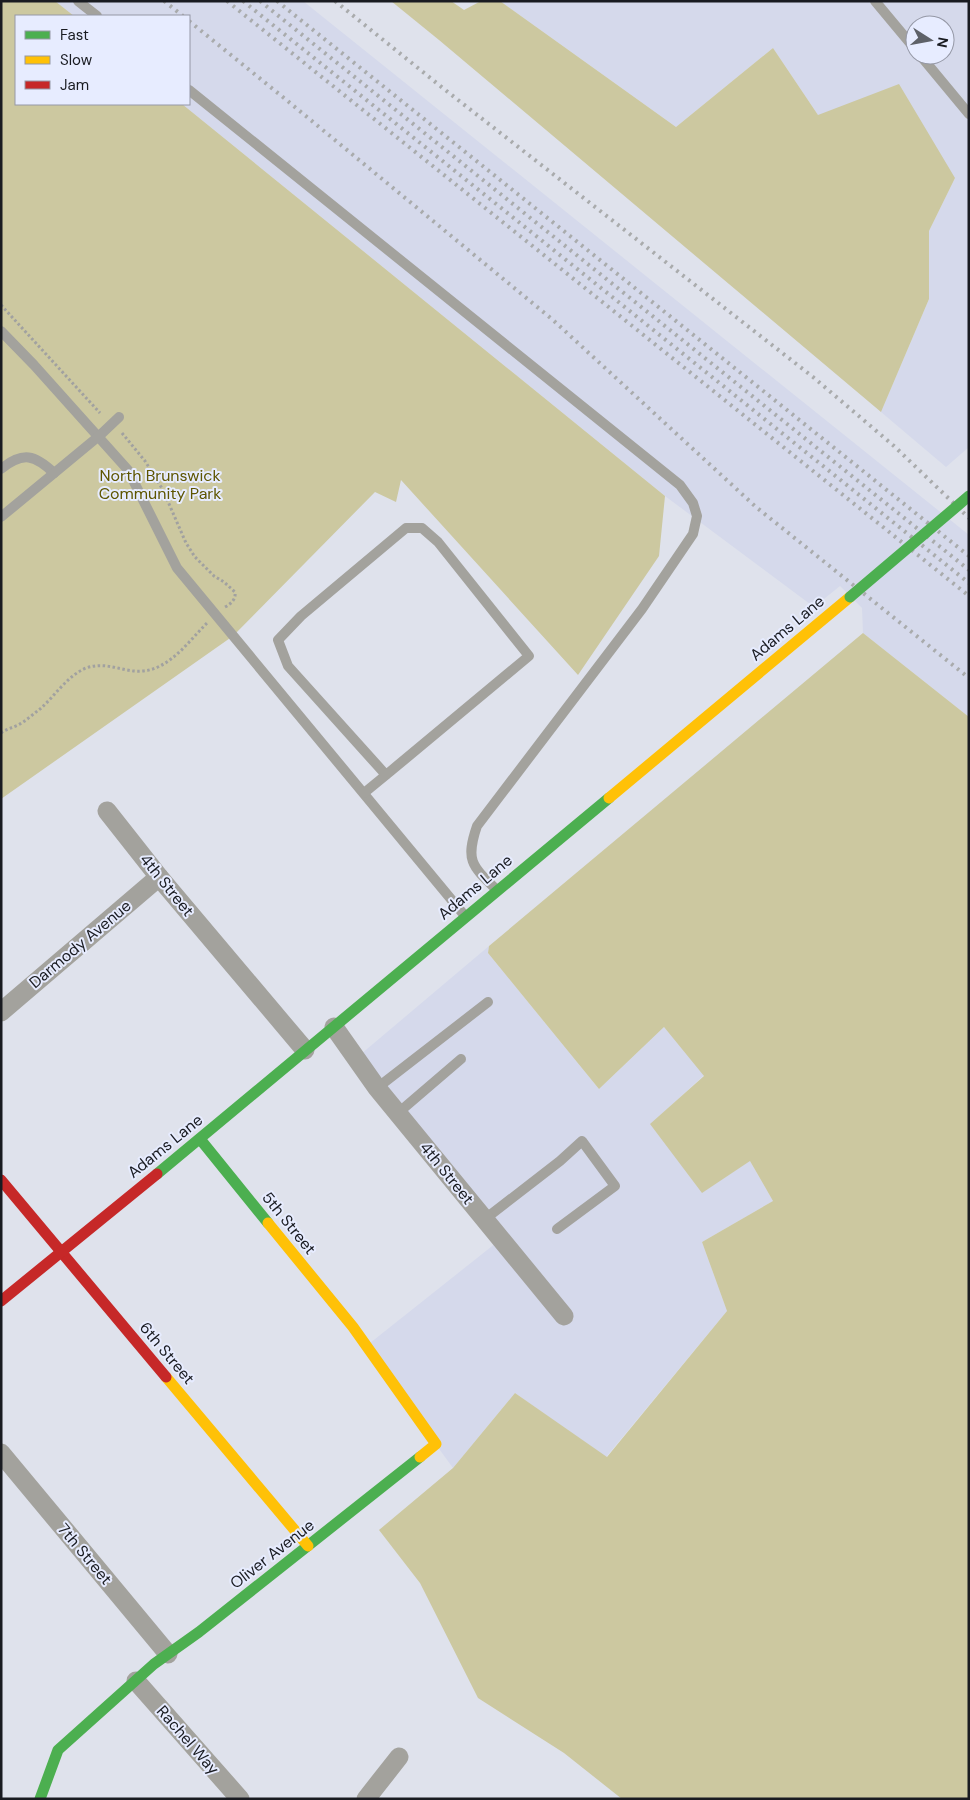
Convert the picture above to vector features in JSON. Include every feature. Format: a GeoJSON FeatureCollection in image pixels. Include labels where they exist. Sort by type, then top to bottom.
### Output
{"type":"FeatureCollection","features":[{"type":"Feature","properties":{"kind":"street","name":"Adams Lane"},"geometry":{"type":"LineString","coordinates":[[1,1301],[200,1139],[969,496]]}},
{"type":"Feature","properties":{"kind":"street","name":"4th Street"},"geometry":{"type":"LineString","coordinates":[[106,811],[159,877],[305,1050]]}},
{"type":"Feature","properties":{"kind":"street","name":"Darmody Avenue"},"geometry":{"type":"LineString","coordinates":[[1,1012],[159,877]]}},
{"type":"Feature","properties":{"kind":"street","name":"4th Street"},"geometry":{"type":"LineString","coordinates":[[334,1027],[377,1088],[564,1316]]}},
{"type":"Feature","properties":{"kind":"street","name":"5th Street"},"geometry":{"type":"LineString","coordinates":[[200,1139],[353,1327]]}},
{"type":"Feature","properties":{"kind":"street","name":"6th Street"},"geometry":{"type":"LineString","coordinates":[[1,1180],[308,1546]]}},
{"type":"Feature","properties":{"kind":"street","name":"Oliver Avenue"},"geometry":{"type":"LineString","coordinates":[[40,1799],[58,1750],[168,1654],[199,1632],[436,1444],[353,1327]]}},
{"type":"Feature","properties":{"kind":"street","name":"7th Street"},"geometry":{"type":"LineString","coordinates":[[1,1453],[168,1654]]}},
{"type":"Feature","properties":{"kind":"street","name":"Rachel Way"},"geometry":{"type":"LineString","coordinates":[[136,1681],[240,1799]]}},
{"type":"Feature","properties":{"kind":"street"},"geometry":{"type":"LineString","coordinates":[[366,1799],[399,1757]]}},
{"type":"Feature","properties":{"kind":"lane"},"geometry":{"type":"LineString","coordinates":[[78,1],[96,15]]}},
{"type":"Feature","properties":{"kind":"lane"},"geometry":{"type":"LineString","coordinates":[[875,1],[905,37]]}},
{"type":"Feature","properties":{"kind":"lane"},"geometry":{"type":"LineString","coordinates":[[928,65],[969,114]]}},
{"type":"Feature","properties":{"kind":"lane"},"geometry":{"type":"LineString","coordinates":[[190,91],[680,485],[693,503],[697,516],[688,541],[642,609],[477,826],[471,844],[471,859],[478,871],[497,890]]}},
{"type":"Feature","properties":{"kind":"lane"},"geometry":{"type":"LineString","coordinates":[[1,331],[99,436],[128,470],[177,568],[466,916]]}},
{"type":"Feature","properties":{"kind":"lane"},"geometry":{"type":"LineString","coordinates":[[1,517],[99,436],[118,417]]}},
{"type":"Feature","properties":{"kind":"lane"},"geometry":{"type":"LineString","coordinates":[[1,469],[11,461],[29,457],[37,458],[54,473]]}},
{"type":"Feature","properties":{"kind":"lane"},"geometry":{"type":"LineString","coordinates":[[364,793],[386,775],[529,656],[438,542],[422,528],[406,528],[301,616],[278,640],[288,666],[386,775]]}},
{"type":"Feature","properties":{"kind":"lane"},"geometry":{"type":"LineString","coordinates":[[377,1088],[488,1002]]}},
{"type":"Feature","properties":{"kind":"lane"},"geometry":{"type":"LineString","coordinates":[[398,1113],[460,1059]]}},
{"type":"Feature","properties":{"kind":"lane"},"geometry":{"type":"LineString","coordinates":[[485,1219],[560,1161],[582,1141],[615,1186],[557,1229]]}},
{"type":"Feature","properties":{"kind":"path"},"geometry":{"type":"LineString","coordinates":[[1,305],[100,413]]}},
{"type":"Feature","properties":{"kind":"path"},"geometry":{"type":"LineString","coordinates":[[122,433],[145,461],[162,490],[186,543],[195,557],[214,576],[235,592],[232,602],[223,608]]}},
{"type":"Feature","properties":{"kind":"path"},"geometry":{"type":"LineString","coordinates":[[1,733],[20,724],[41,708],[74,676],[84,669],[95,665],[136,672],[148,672],[159,668],[172,659],[208,622]]}},
{"type":"Feature","properties":{"kind":"shaded area"},"geometry":{"type":"Polygon","coordinates":[[[55,1],[303,1],[969,535],[969,717],[863,633],[862,608],[840,586],[814,607],[665,496],[183,105],[190,105],[190,15],[73,15],[55,1]]]}},
{"type":"Feature","properties":{"kind":"shaded area"},"geometry":{"type":"Polygon","coordinates":[[[500,1],[969,1],[969,447],[946,467],[881,412],[929,299],[929,231],[955,178],[818,115],[773,48],[676,127],[500,1]]]}},
{"type":"Feature","properties":{"kind":"shaded area"},"geometry":{"type":"Polygon","coordinates":[[[489,946],[488,953],[599,1089],[664,1027],[704,1075],[651,1124],[750,1161],[773,1201],[702,1242],[727,1311],[606,1457],[515,1393],[453,1468],[365,1347],[501,1239],[354,1060],[489,946]]]}},
{"type":"Feature","properties":{"kind":"green space","name":"North Brunswick Community Park"},"geometry":{"type":"Polygon","coordinates":[[[1,1],[55,1],[73,15],[15,15],[15,105],[183,105],[665,496],[659,556],[578,675],[401,480],[396,502],[375,492],[233,636],[1,799],[1,1]]]}},
{"type":"Feature","properties":{"kind":"green space"},"geometry":{"type":"Polygon","coordinates":[[[391,1],[451,1],[464,10],[481,1],[500,1],[676,127],[773,48],[818,115],[899,84],[955,178],[929,231],[929,299],[881,412],[439,40],[391,1]]]}},
{"type":"Feature","properties":{"kind":"green space"},"geometry":{"type":"Polygon","coordinates":[[[863,633],[969,717],[969,1799],[622,1799],[564,1753],[478,1698],[420,1583],[379,1530],[453,1468],[515,1393],[607,1457],[727,1311],[702,1242],[773,1201],[750,1161],[702,1193],[650,1124],[704,1076],[664,1027],[599,1089],[488,953],[489,946],[863,633]]]}},
{"type":"Feature","properties":{"kind":"railway"},"geometry":{"type":"LineString","coordinates":[[164,1],[182,15]]}},
{"type":"Feature","properties":{"kind":"railway"},"geometry":{"type":"LineString","coordinates":[[227,1],[969,596]]}},
{"type":"Feature","properties":{"kind":"railway"},"geometry":{"type":"LineString","coordinates":[[243,1],[969,583]]}},
{"type":"Feature","properties":{"kind":"railway"},"geometry":{"type":"LineString","coordinates":[[260,1],[969,570]]}},
{"type":"Feature","properties":{"kind":"railway"},"geometry":{"type":"LineString","coordinates":[[277,1],[969,556]]}},
{"type":"Feature","properties":{"kind":"railway"},"geometry":{"type":"LineString","coordinates":[[335,1],[444,89],[813,377],[894,446],[969,518]]}},
{"type":"Feature","properties":{"kind":"railway"},"geometry":{"type":"LineString","coordinates":[[190,22],[553,320],[756,507],[969,678]]}},
{"type":"Feature","properties":{"kind":"traffic: fast"},"geometry":{"type":"LineString","coordinates":[[850,597],[969,496]]}},
{"type":"Feature","properties":{"kind":"traffic: fast"},"geometry":{"type":"LineString","coordinates":[[157,1174],[609,798]]}},
{"type":"Feature","properties":{"kind":"traffic: fast"},"geometry":{"type":"LineString","coordinates":[[200,1139],[268,1223]]}},
{"type":"Feature","properties":{"kind":"traffic: fast"},"geometry":{"type":"LineString","coordinates":[[40,1799],[58,1750],[154,1664],[199,1632],[420,1457]]}},
{"type":"Feature","properties":{"kind":"traffic: slow"},"geometry":{"type":"LineString","coordinates":[[609,798],[850,597]]}},
{"type":"Feature","properties":{"kind":"traffic: slow"},"geometry":{"type":"LineString","coordinates":[[268,1223],[353,1327],[436,1444],[420,1457]]}},
{"type":"Feature","properties":{"kind":"traffic: slow"},"geometry":{"type":"LineString","coordinates":[[166,1377],[308,1546]]}},
{"type":"Feature","properties":{"kind":"traffic: jam"},"geometry":{"type":"LineString","coordinates":[[1,1301],[157,1174]]}},
{"type":"Feature","properties":{"kind":"traffic: jam"},"geometry":{"type":"LineString","coordinates":[[1,1180],[166,1377]]}}]}
